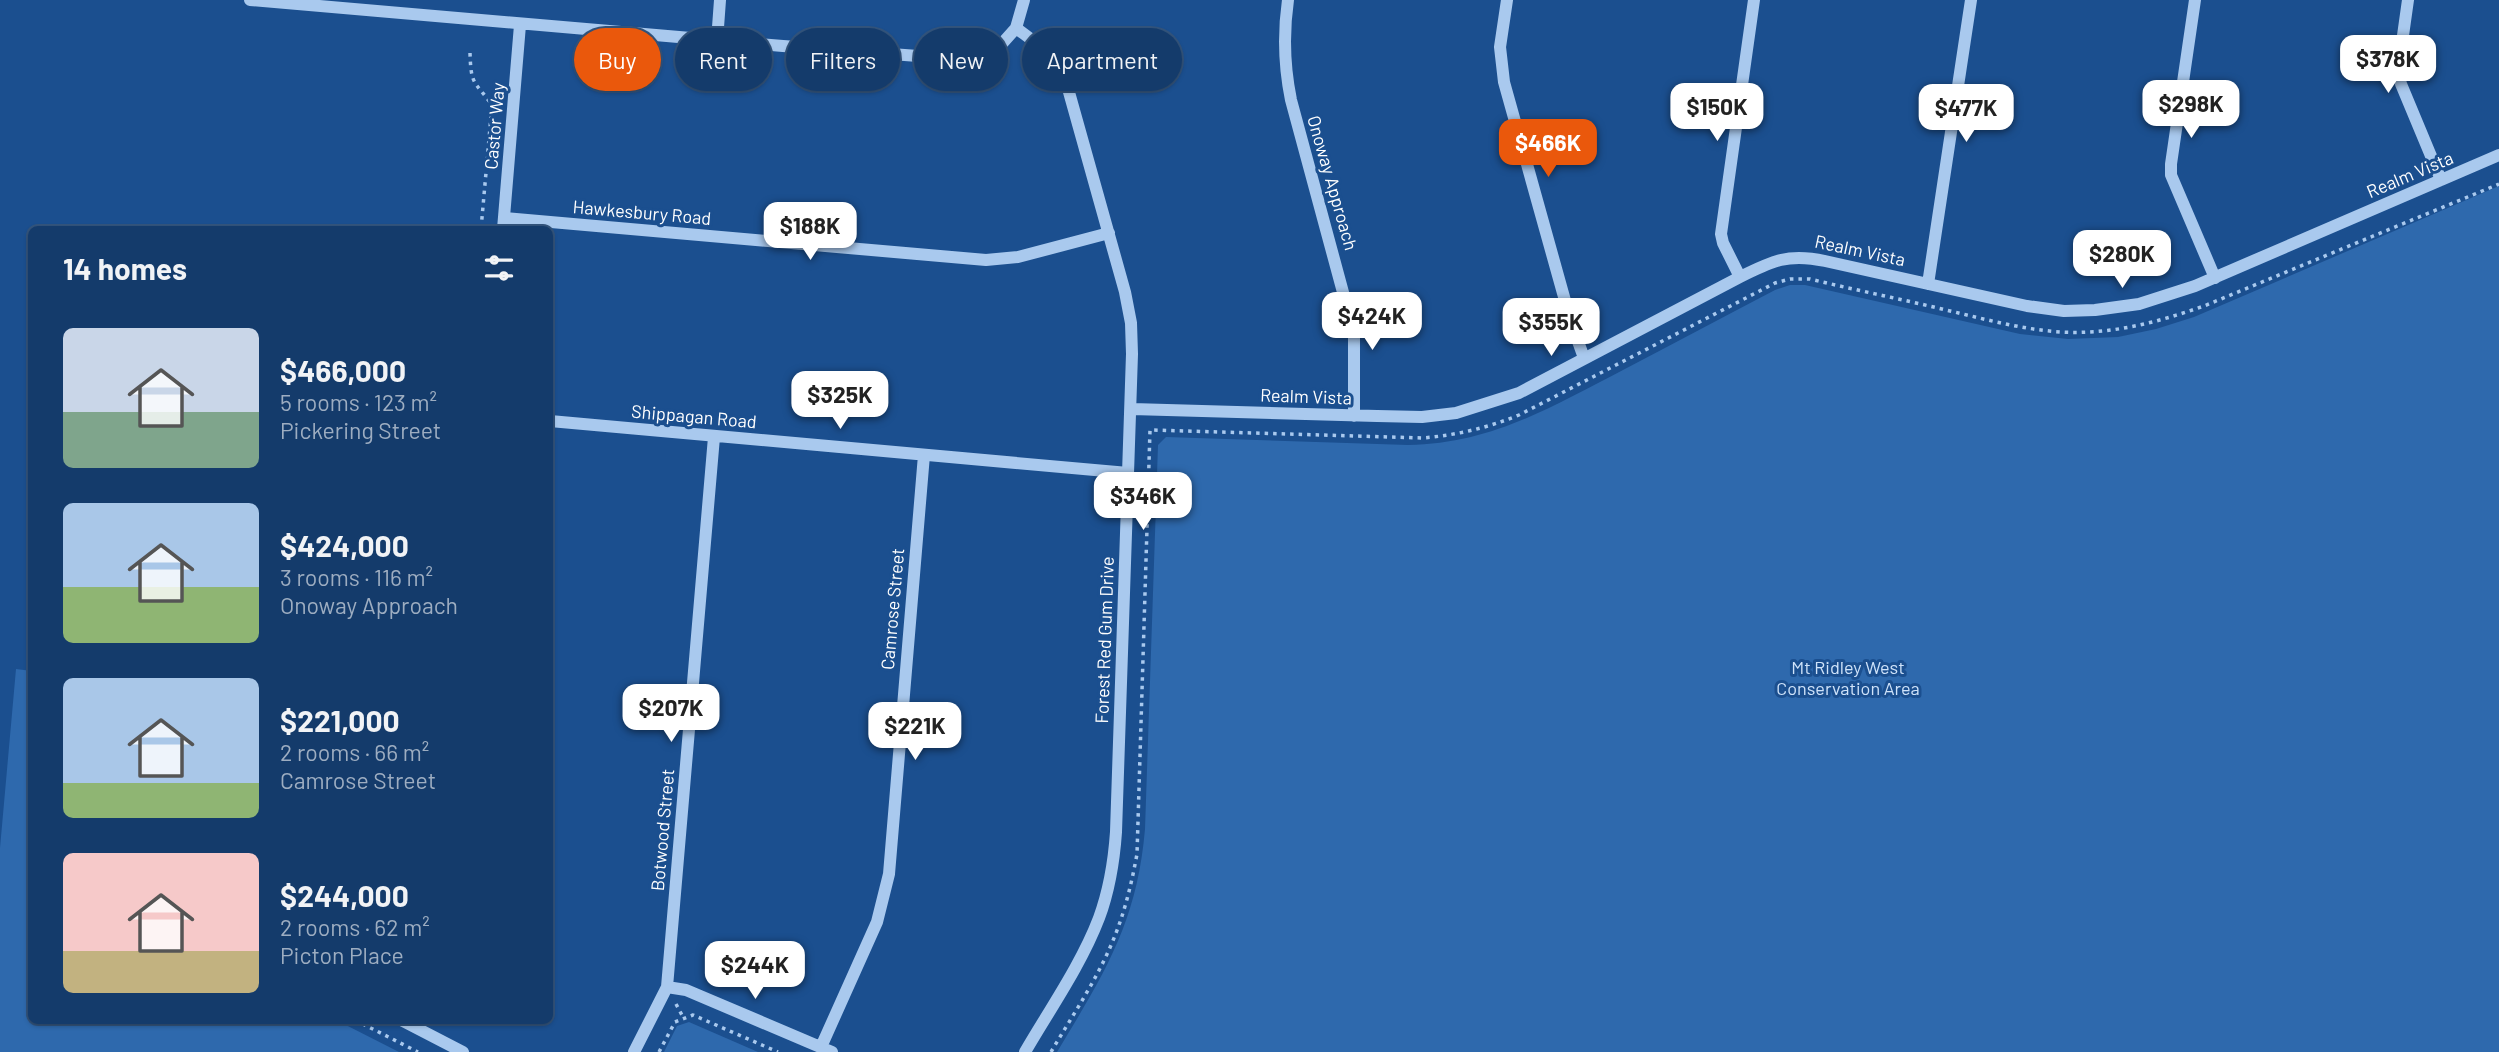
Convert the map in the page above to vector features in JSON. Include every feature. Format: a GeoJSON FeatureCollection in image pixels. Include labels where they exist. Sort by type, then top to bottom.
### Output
{"type":"FeatureCollection","features":[{"type":"Feature","properties":{"kind":"street"},"geometry":{"type":"LineString","coordinates":[[250,0],[675,38]]}},
{"type":"Feature","properties":{"kind":"street"},"geometry":{"type":"LineString","coordinates":[[718,28],[720,0]]}},
{"type":"Feature","properties":{"kind":"street"},"geometry":{"type":"LineString","coordinates":[[772,45],[970,58],[999,47],[1016,28],[1024,0]]}},
{"type":"Feature","properties":{"kind":"street","name":"Onoway Approach"},"geometry":{"type":"LineString","coordinates":[[1288,0],[1283,50],[1286,74],[1354,333],[1354,416]]}},
{"type":"Feature","properties":{"kind":"street"},"geometry":{"type":"LineString","coordinates":[[1507,0],[1500,47],[1504,82],[1570,322],[1584,358]]}},
{"type":"Feature","properties":{"kind":"street"},"geometry":{"type":"LineString","coordinates":[[1740,277],[1721,234],[1754,0]]}},
{"type":"Feature","properties":{"kind":"street"},"geometry":{"type":"LineString","coordinates":[[1928,284],[1971,0]]}},
{"type":"Feature","properties":{"kind":"street"},"geometry":{"type":"LineString","coordinates":[[2195,0],[2171,164],[2176,189],[2214,278]]}},
{"type":"Feature","properties":{"kind":"street"},"geometry":{"type":"LineString","coordinates":[[2408,0],[2398,71],[2441,180]]}},
{"type":"Feature","properties":{"kind":"street","name":"Castor Way"},"geometry":{"type":"LineString","coordinates":[[504,224],[520,25]]}},
{"type":"Feature","properties":{"kind":"street","name":"Forest Red Gum Drive"},"geometry":{"type":"LineString","coordinates":[[1016,28],[1053,57],[1061,69],[1125,292],[1131,323],[1132,409],[1113,866],[1100,917],[1080,959],[1025,1052]]}},
{"type":"Feature","properties":{"kind":"street","name":"Realm Vista"},"geometry":{"type":"LineString","coordinates":[[1132,409],[1354,416],[1422,416],[1456,412],[1519,393],[1773,260],[1788,257],[1807,257],[2027,306],[2074,310],[2139,304],[2214,278],[2499,155]]}},
{"type":"Feature","properties":{"kind":"street","name":"Hawkesbury Road"},"geometry":{"type":"LineString","coordinates":[[504,224],[531,226]]}},
{"type":"Feature","properties":{"kind":"street","name":"Hawkesbury Road"},"geometry":{"type":"LineString","coordinates":[[553,228],[986,260],[1018,257],[1109,233]]}},
{"type":"Feature","properties":{"kind":"street","name":"Shippagan Road"},"geometry":{"type":"LineString","coordinates":[[553,421],[1128,473]]}},
{"type":"Feature","properties":{"kind":"street","name":"Botwood Street"},"geometry":{"type":"LineString","coordinates":[[634,1052],[667,987],[714,437]]}},
{"type":"Feature","properties":{"kind":"street","name":"Camrose Street"},"geometry":{"type":"LineString","coordinates":[[827,1050],[877,922],[889,874],[924,455]]}},
{"type":"Feature","properties":{"kind":"street"},"geometry":{"type":"LineString","coordinates":[[667,987],[686,989],[827,1050]]}},
{"type":"Feature","properties":{"kind":"street"},"geometry":{"type":"LineString","coordinates":[[418,1024],[463,1052]]}},
{"type":"Feature","properties":{"kind":"path"},"geometry":{"type":"LineString","coordinates":[[470,53],[471,77],[492,106],[481,226]]}},
{"type":"Feature","properties":{"kind":"path"},"geometry":{"type":"LineString","coordinates":[[1051,1052],[1099,971],[1116,934],[1130,892],[1136,854],[1150,430],[1423,438],[1458,435],[1490,427],[1519,415],[1775,283],[1790,279],[1810,279],[2016,326],[2051,331],[2119,329],[2176,316],[2204,306],[2499,184]]}},
{"type":"Feature","properties":{"kind":"path"},"geometry":{"type":"LineString","coordinates":[[659,1052],[675,1022],[693,1015],[778,1052]]}},
{"type":"Feature","properties":{"kind":"path"},"geometry":{"type":"LineString","coordinates":[[363,1024],[418,1052]]}},
{"type":"Feature","properties":{"kind":"green space","name":"Mt Ridley West Conservation Area"},"geometry":{"type":"Polygon","coordinates":[[[2499,186],[2499,1052],[1057,1052],[1116,946],[1126,920],[1141,862],[1145,829],[1158,445],[1166,437],[1408,445],[1466,438],[1494,431],[1545,410],[1775,290],[1790,285],[1805,285],[2020,334],[2068,339],[2118,337],[2194,317],[2499,186]]]}},
{"type":"Feature","properties":{"kind":"green space"},"geometry":{"type":"Polygon","coordinates":[[[16,669],[28,670],[28,1024],[344,1024],[399,1052],[0,1052],[0,848],[16,669]]]}},
{"type":"Feature","properties":{"kind":"green space"},"geometry":{"type":"Polygon","coordinates":[[[689,1022],[758,1052],[664,1052],[677,1026],[689,1022]]]}}]}
